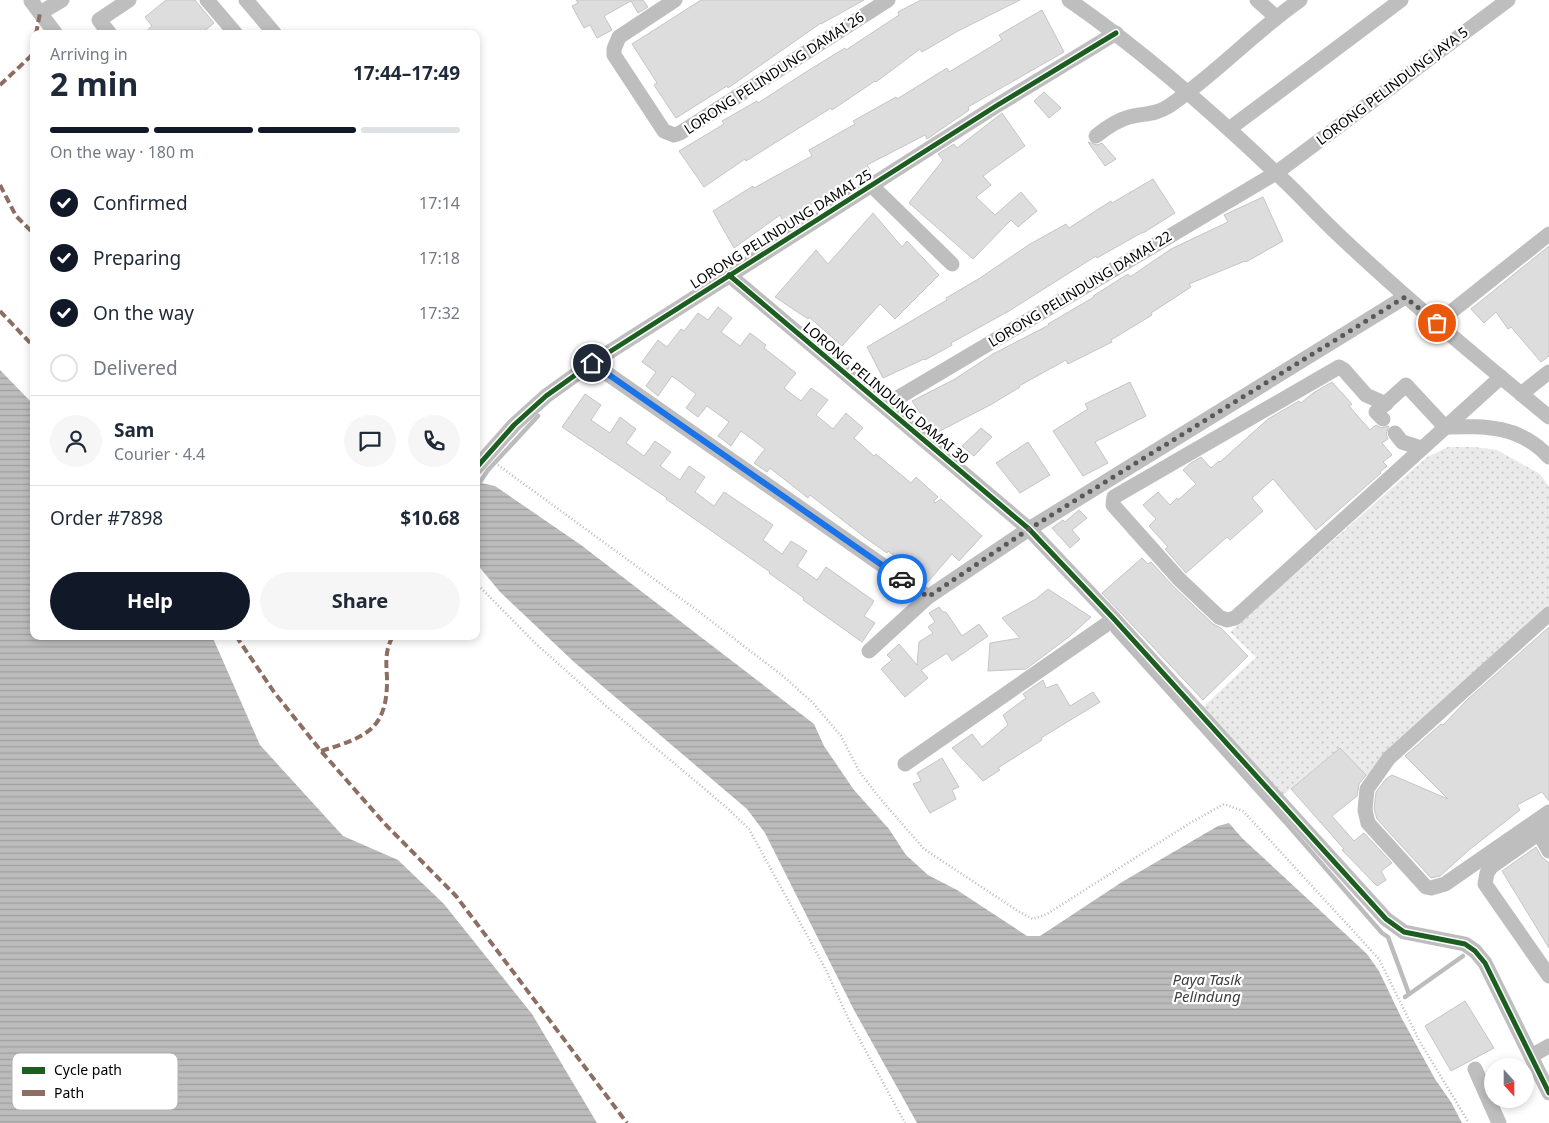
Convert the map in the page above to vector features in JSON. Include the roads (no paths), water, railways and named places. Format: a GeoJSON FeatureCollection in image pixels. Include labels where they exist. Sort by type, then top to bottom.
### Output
{"type":"FeatureCollection","features":[{"type":"Feature","properties":{"kind":"street"},"geometry":{"type":"LineString","coordinates":[[33,0],[31,1],[53,30]]}},
{"type":"Feature","properties":{"kind":"street"},"geometry":{"type":"LineString","coordinates":[[40,14],[62,0]]}},
{"type":"Feature","properties":{"kind":"street"},"geometry":{"type":"LineString","coordinates":[[107,30],[99,20],[129,0]]}},
{"type":"Feature","properties":{"kind":"street"},"geometry":{"type":"LineString","coordinates":[[207,0],[230,30]]}},
{"type":"Feature","properties":{"kind":"street"},"geometry":{"type":"LineString","coordinates":[[246,0],[272,30]]}},
{"type":"Feature","properties":{"kind":"street","name":"LORONG PELINDUNG DAMAI 26"},"geometry":{"type":"LineString","coordinates":[[676,0],[619,37],[614,48],[614,55],[664,131],[674,135],[680,133],[888,0]]}},
{"type":"Feature","properties":{"kind":"street"},"geometry":{"type":"LineString","coordinates":[[1257,0],[1276,17]]}},
{"type":"Feature","properties":{"kind":"street"},"geometry":{"type":"LineString","coordinates":[[1096,136],[1119,121],[1161,111],[1188,92],[1276,17],[1300,0]]}},
{"type":"Feature","properties":{"kind":"street"},"geometry":{"type":"LineString","coordinates":[[1229,130],[1401,0]]}},
{"type":"Feature","properties":{"kind":"street","name":"LORONG PELINDUNG JAYA 5"},"geometry":{"type":"LineString","coordinates":[[1276,173],[1508,0]]}},
{"type":"Feature","properties":{"kind":"street"},"geometry":{"type":"LineString","coordinates":[[1073,1],[1116,33],[1188,92],[1276,173],[1405,297],[1549,417]]}},
{"type":"Feature","properties":{"kind":"street","name":"LORONG PELINDUNG DAMAI 25"},"geometry":{"type":"LineString","coordinates":[[480,463],[514,424],[539,401],[592,363],[871,185],[1116,33]]}},
{"type":"Feature","properties":{"kind":"street","name":"LORONG PELINDUNG DAMAI 22"},"geometry":{"type":"LineString","coordinates":[[884,406],[1276,173]]}},
{"type":"Feature","properties":{"kind":"street"},"geometry":{"type":"LineString","coordinates":[[871,185],[952,264]]}},
{"type":"Feature","properties":{"kind":"street"},"geometry":{"type":"LineString","coordinates":[[1437,323],[1549,234]]}},
{"type":"Feature","properties":{"kind":"street","name":"LORONG PELINDUNG DAMAI 30"},"geometry":{"type":"LineString","coordinates":[[729,275],[1029,529],[1114,619],[1386,918],[1404,932],[1465,944],[1475,951],[1485,963],[1549,1093]]}},
{"type":"Feature","properties":{"kind":"street"},"geometry":{"type":"LineString","coordinates":[[868,651],[928,597],[1029,529],[1405,297]]}},
{"type":"Feature","properties":{"kind":"street"},"geometry":{"type":"LineString","coordinates":[[592,363],[928,597]]}},
{"type":"Feature","properties":{"kind":"street"},"geometry":{"type":"LineString","coordinates":[[1386,404],[1366,394],[1344,370],[1339,368],[1114,497],[1112,505],[1179,579],[1219,617],[1227,620],[1234,618],[1501,377]]}},
{"type":"Feature","properties":{"kind":"street"},"geometry":{"type":"LineString","coordinates":[[1521,394],[1549,372]]}},
{"type":"Feature","properties":{"kind":"street"},"geometry":{"type":"LineString","coordinates":[[1383,419],[1376,412],[1406,385],[1445,427],[1486,426],[1499,429],[1523,437],[1538,445],[1549,457]]}},
{"type":"Feature","properties":{"kind":"street"},"geometry":{"type":"LineString","coordinates":[[1395,433],[1402,442],[1421,448]]}},
{"type":"Feature","properties":{"kind":"street"},"geometry":{"type":"LineString","coordinates":[[1549,614],[1389,758],[1367,789],[1365,803],[1368,823],[1426,887],[1431,888],[1445,884],[1549,812]]}},
{"type":"Feature","properties":{"kind":"street"},"geometry":{"type":"LineString","coordinates":[[905,764],[1114,619]]}},
{"type":"Feature","properties":{"kind":"street"},"geometry":{"type":"LineString","coordinates":[[1549,851],[1544,829],[1491,866],[1487,872],[1485,884],[1549,976]]}},
{"type":"Feature","properties":{"kind":"street"},"geometry":{"type":"LineString","coordinates":[[1532,1056],[1549,1046]]}},
{"type":"Feature","properties":{"kind":"street"},"geometry":{"type":"LineString","coordinates":[[1475,1069],[1499,1123]]}},
{"type":"Feature","properties":{"kind":"water"},"geometry":{"type":"Polygon","coordinates":[[[0,370],[30,401],[30,640],[214,640],[260,745],[343,836],[398,860],[444,904],[532,1014],[597,1123],[0,1123],[0,370]]]}},
{"type":"Feature","properties":{"kind":"water","name":"Paya Tasik Pelindung"},"geometry":{"type":"Polygon","coordinates":[[[480,483],[495,486],[581,545],[814,724],[824,746],[854,790],[889,829],[906,855],[928,875],[957,890],[1027,936],[1040,936],[1122,882],[1218,826],[1229,823],[1242,838],[1367,954],[1379,971],[1401,1017],[1462,1123],[917,1123],[854,1010],[765,833],[747,809],[574,662],[500,592],[480,568],[480,483]]]}},
{"type":"Feature","properties":{"kind":"waterway"},"geometry":{"type":"LineString","coordinates":[[480,482],[488,470],[538,416]]}},
{"type":"Feature","properties":{"kind":"waterway"},"geometry":{"type":"LineString","coordinates":[[1113,631],[1287,824],[1382,933],[1388,937],[1409,994]]}},
{"type":"Feature","properties":{"kind":"waterway"},"geometry":{"type":"LineString","coordinates":[[1405,997],[1463,956]]}}]}
